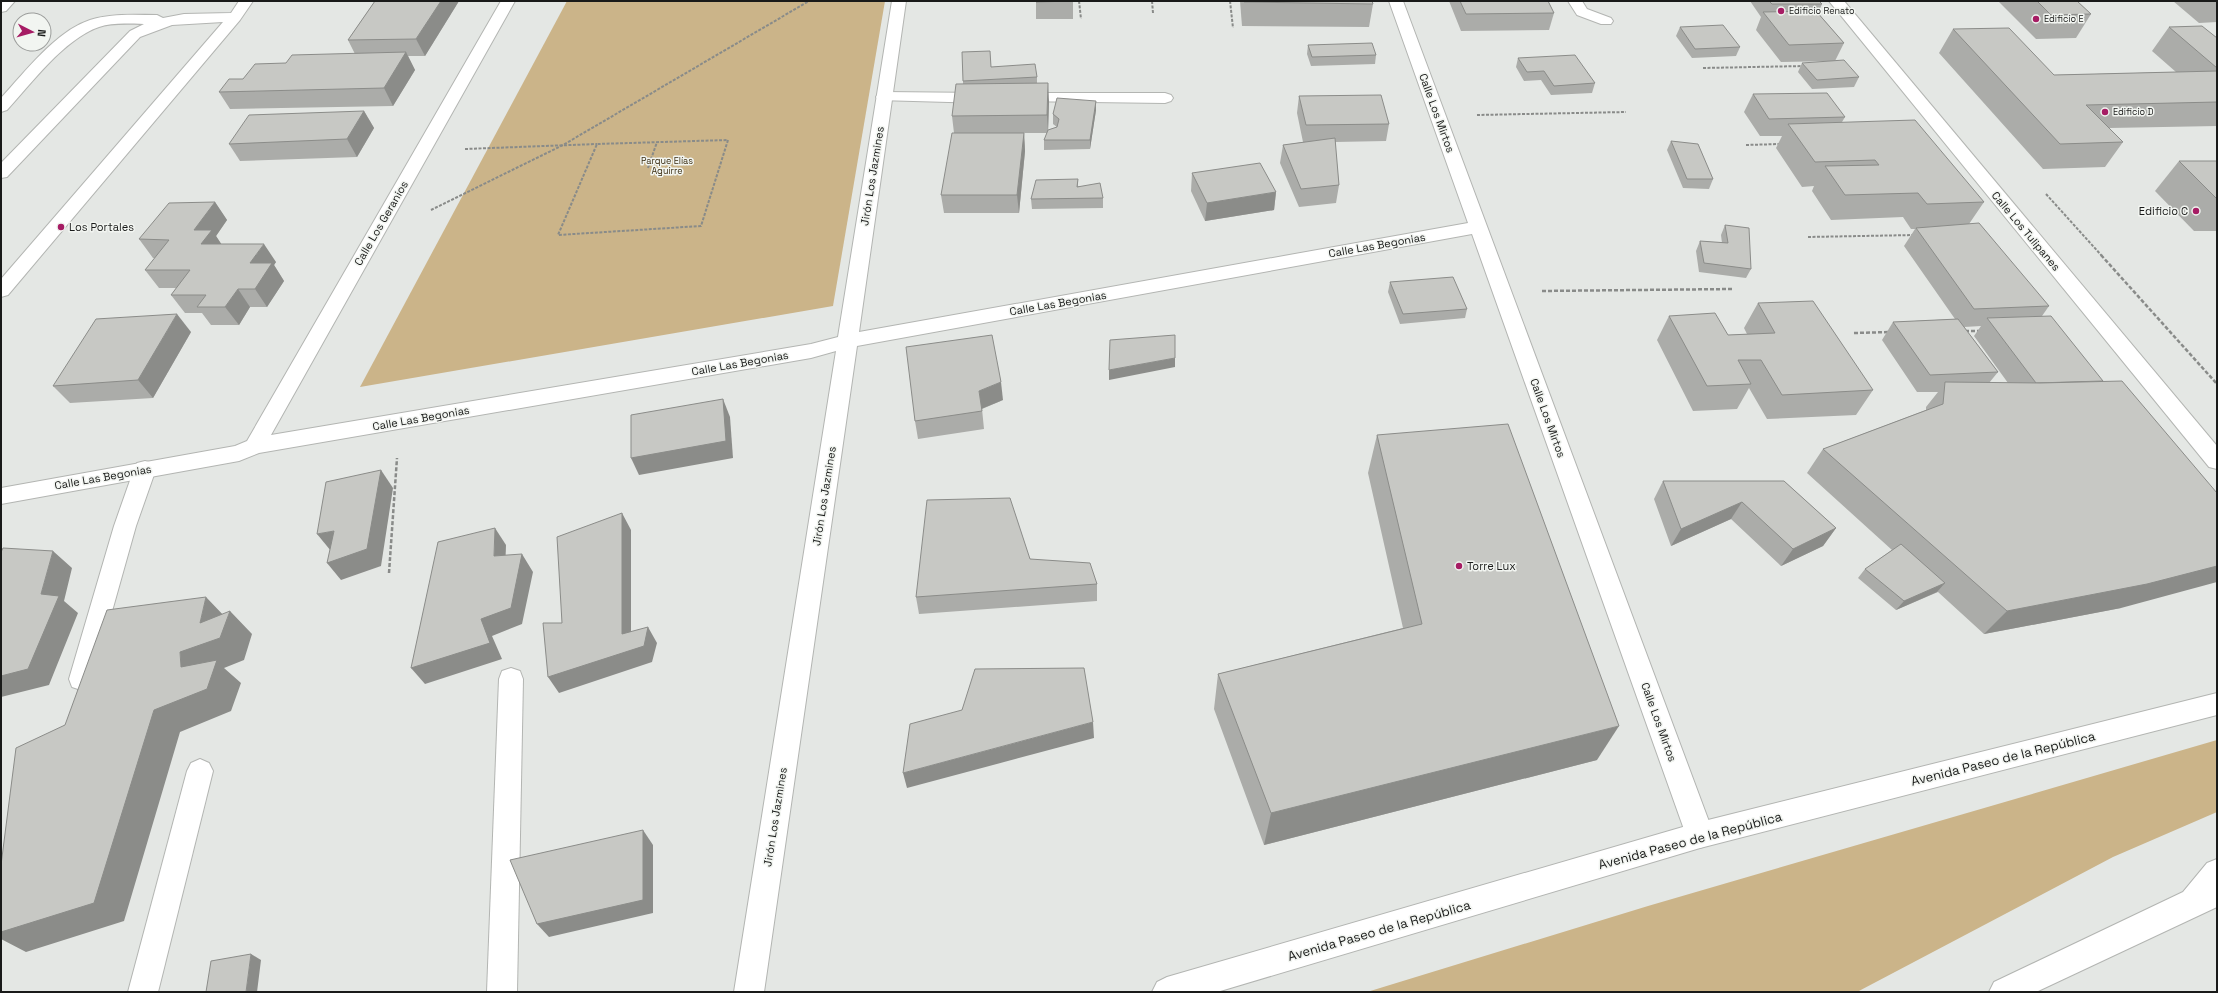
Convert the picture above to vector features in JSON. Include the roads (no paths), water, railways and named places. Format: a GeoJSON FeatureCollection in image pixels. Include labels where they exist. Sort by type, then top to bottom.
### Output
{"type":"FeatureCollection","features":[{"type":"Feature","properties":{"kind":"main road"},"geometry":{"type":"LineString","coordinates":[[1,8],[8,1]]}},
{"type":"Feature","properties":{"kind":"main road"},"geometry":{"type":"LineString","coordinates":[[1,292],[235,17],[246,1]]}},
{"type":"Feature","properties":{"kind":"main road","name":"Calle Los Geranios"},"geometry":{"type":"LineString","coordinates":[[255,446],[284,392],[508,1]]}},
{"type":"Feature","properties":{"kind":"main road","name":"Jirón Los Jazmines"},"geometry":{"type":"LineString","coordinates":[[749,992],[899,1]]}},
{"type":"Feature","properties":{"kind":"main road","name":"Calle Los Mirtos"},"geometry":{"type":"LineString","coordinates":[[1396,1],[1700,835]]}},
{"type":"Feature","properties":{"kind":"main road"},"geometry":{"type":"LineString","coordinates":[[1575,1],[1582,12],[1606,22]]}},
{"type":"Feature","properties":{"kind":"main road","name":"Calle Los Tulipanes"},"geometry":{"type":"LineString","coordinates":[[1836,1],[2217,461]]}},
{"type":"Feature","properties":{"kind":"main road"},"geometry":{"type":"LineString","coordinates":[[1,107],[62,44],[88,25],[107,21],[235,17]]}},
{"type":"Feature","properties":{"kind":"main road"},"geometry":{"type":"LineString","coordinates":[[1,173],[135,34],[151,24],[170,19]]}},
{"type":"Feature","properties":{"kind":"main road"},"geometry":{"type":"LineString","coordinates":[[884,97],[1165,98]]}},
{"type":"Feature","properties":{"kind":"main road","name":"Calle Las Begonias"},"geometry":{"type":"LineString","coordinates":[[1,496],[239,453],[255,446],[803,353],[847,340],[1479,227]]}},
{"type":"Feature","properties":{"kind":"main road"},"geometry":{"type":"LineString","coordinates":[[81,679],[125,526],[145,469]]}},
{"type":"Feature","properties":{"kind":"main road"},"geometry":{"type":"LineString","coordinates":[[502,992],[510,679]]}},
{"type":"Feature","properties":{"kind":"main road","name":"Avenida Paseo de la República"},"geometry":{"type":"LineString","coordinates":[[1167,992],[1700,835],[2217,704]]}},
{"type":"Feature","properties":{"kind":"main road"},"geometry":{"type":"LineString","coordinates":[[143,992],[200,771]]}},
{"type":"Feature","properties":{"kind":"main road"},"geometry":{"type":"LineString","coordinates":[[2004,992],[2205,897],[2217,872]]}},
{"type":"Feature","properties":{"kind":"place","name":"Edificio Renato"},"geometry":{"type":"Point","coordinates":[1781,11]}},
{"type":"Feature","properties":{"kind":"place","name":"Edificio E"},"geometry":{"type":"Point","coordinates":[2036,19]}},
{"type":"Feature","properties":{"kind":"place","name":"Edificio D"},"geometry":{"type":"Point","coordinates":[2105,112]}},
{"type":"Feature","properties":{"kind":"place","name":"Edificio C"},"geometry":{"type":"Point","coordinates":[2196,211]}},
{"type":"Feature","properties":{"kind":"place","name":"Los Portales"},"geometry":{"type":"Point","coordinates":[61,227]}},
{"type":"Feature","properties":{"kind":"place","name":"Torre Lux"},"geometry":{"type":"Point","coordinates":[1459,566]}},
{"type":"Feature","properties":{"kind":"park label","name":"Parque Elías Aguirre"},"geometry":{"type":"Point","coordinates":[667,166]}}]}
